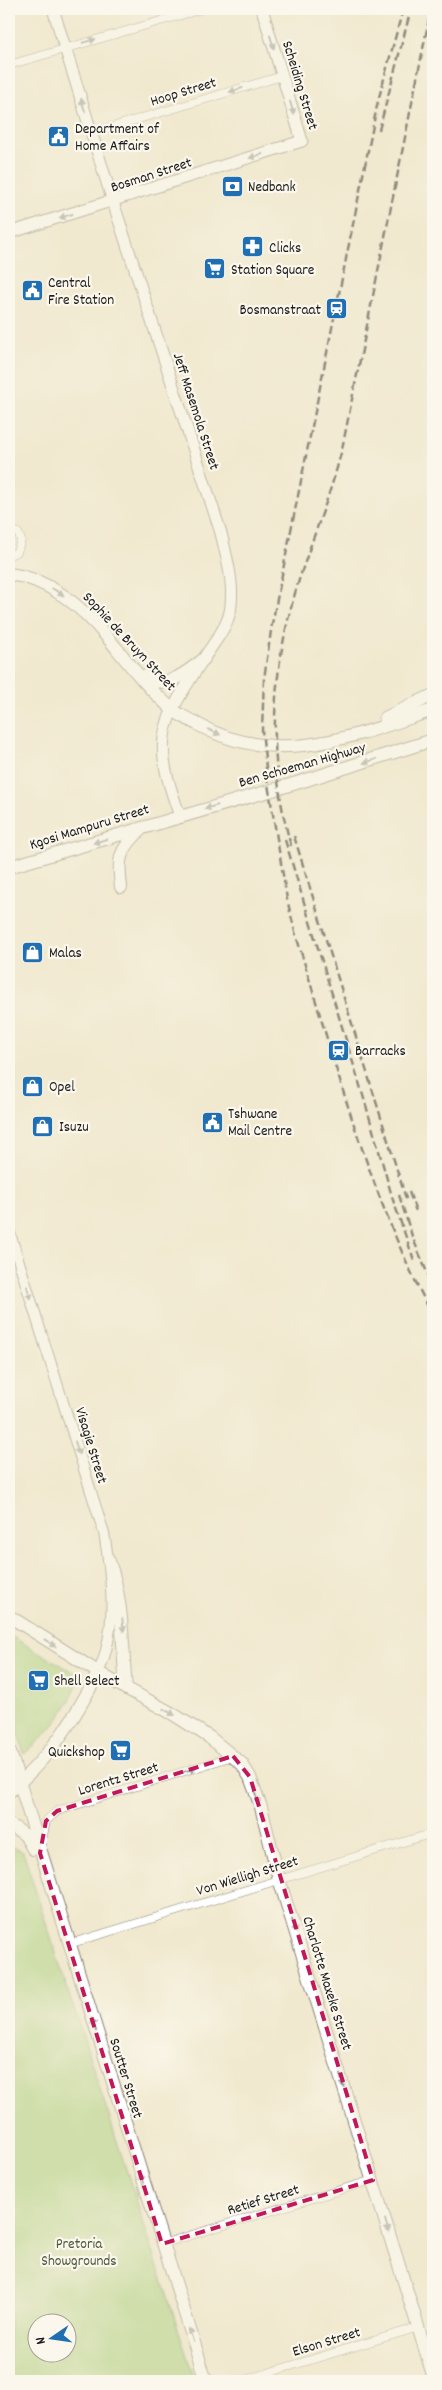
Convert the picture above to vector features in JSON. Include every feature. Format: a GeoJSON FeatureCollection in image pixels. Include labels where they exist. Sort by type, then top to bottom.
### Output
{"type":"FeatureCollection","features":[{"type":"Feature","properties":{"kind":"main road","name":"Jeff Masemola Street"},"geometry":{"type":"LineString","coordinates":[[53,9],[113,202],[221,533],[230,572],[230,613],[223,630],[171,709],[163,733],[162,751],[171,791],[180,816]]}},
{"type":"Feature","properties":{"kind":"main road","name":"Scheiding Street"},"geometry":{"type":"LineString","coordinates":[[262,9],[302,141]]}},
{"type":"Feature","properties":{"kind":"main road","name":"Bosman Street"},"geometry":{"type":"LineString","coordinates":[[9,233],[113,202],[302,141]]}},
{"type":"Feature","properties":{"kind":"main road","name":"Sophie de Bruyn Street"},"geometry":{"type":"LineString","coordinates":[[9,574],[42,583],[71,601],[100,629],[171,709]]}},
{"type":"Feature","properties":{"kind":"main road"},"geometry":{"type":"LineString","coordinates":[[136,670],[155,682],[167,682],[182,676],[204,659]]}},
{"type":"Feature","properties":{"kind":"main road"},"geometry":{"type":"LineString","coordinates":[[315,745],[388,717],[433,695]]}},
{"type":"Feature","properties":{"kind":"main road","name":"Ben Schoeman Highway"},"geometry":{"type":"LineString","coordinates":[[171,709],[228,738],[254,744],[294,747],[315,745],[433,710]]}},
{"type":"Feature","properties":{"kind":"main road","name":"Ben Schoeman Highway"},"geometry":{"type":"LineString","coordinates":[[180,816],[433,740]]}},
{"type":"Feature","properties":{"kind":"main road"},"geometry":{"type":"LineString","coordinates":[[402,750],[433,746]]}},
{"type":"Feature","properties":{"kind":"main road","name":"Kgosi Mampuru Street"},"geometry":{"type":"LineString","coordinates":[[9,868],[180,816]]}},
{"type":"Feature","properties":{"kind":"main road"},"geometry":{"type":"LineString","coordinates":[[121,886],[118,862],[121,852],[143,827]]}},
{"type":"Feature","properties":{"kind":"main road"},"geometry":{"type":"LineString","coordinates":[[109,1561],[116,1581],[122,1622],[126,1689]]}},
{"type":"Feature","properties":{"kind":"main road","name":"Charlotte Maxeke Street"},"geometry":{"type":"LineString","coordinates":[[9,1616],[98,1673],[173,1714],[233,1756],[242,1764],[250,1777],[261,1807],[279,1879],[433,2375]]}},
{"type":"Feature","properties":{"kind":"main road"},"geometry":{"type":"LineString","coordinates":[[13,1788],[44,1758],[63,1735],[98,1673]]}},
{"type":"Feature","properties":{"kind":"main road","name":"Soutter Street"},"geometry":{"type":"LineString","coordinates":[[9,1749],[13,1788],[40,1853],[206,2381]]}},
{"type":"Feature","properties":{"kind":"main road"},"geometry":{"type":"LineString","coordinates":[[9,1824],[20,1830],[29,1839],[49,1883]]}},
{"type":"Feature","properties":{"kind":"street"},"geometry":{"type":"LineString","coordinates":[[9,65],[202,9]]}},
{"type":"Feature","properties":{"kind":"street","name":"Hoop Street"},"geometry":{"type":"LineString","coordinates":[[92,134],[282,76]]}},
{"type":"Feature","properties":{"kind":"street"},"geometry":{"type":"LineString","coordinates":[[9,528],[18,533],[22,540],[17,552],[9,555]]}},
{"type":"Feature","properties":{"kind":"street","name":"Visagie Street"},"geometry":{"type":"LineString","coordinates":[[9,1230],[104,1533],[109,1561],[112,1615],[103,1663],[98,1673]]}},
{"type":"Feature","properties":{"kind":"street","name":"Lorentz Street"},"geometry":{"type":"LineString","coordinates":[[40,1853],[46,1821],[57,1811],[233,1756]]}},
{"type":"Feature","properties":{"kind":"street","name":"Von Wielligh Street"},"geometry":{"type":"LineString","coordinates":[[68,1944],[433,1833]]}},
{"type":"Feature","properties":{"kind":"street","name":"Retief Street"},"geometry":{"type":"LineString","coordinates":[[162,2244],[373,2180]]}},
{"type":"Feature","properties":{"kind":"street","name":"Elson Street"},"geometry":{"type":"LineString","coordinates":[[241,2381],[419,2327]]}},
{"type":"Feature","properties":{"kind":"highlighted area"},"geometry":{"type":"Polygon","coordinates":[[[233,1756],[250,1777],[373,2180],[162,2244],[40,1853],[46,1821],[57,1811],[233,1756]]]}},
{"type":"Feature","properties":{"kind":"green space"},"geometry":{"type":"Polygon","coordinates":[[[9,1635],[80,1676],[71,1699],[58,1719],[43,1737],[24,1754],[9,1703],[9,1635]]]}},
{"type":"Feature","properties":{"kind":"green space","name":"Pretoria Showgrounds"},"geometry":{"type":"Polygon","coordinates":[[[9,1845],[23,1852],[195,2381],[9,2381],[9,1845]]]}},
{"type":"Feature","properties":{"kind":"railway"},"geometry":{"type":"LineString","coordinates":[[403,9],[378,101],[272,624],[264,679],[262,730],[267,778],[287,899],[295,932],[339,1079],[372,1176],[410,1270],[433,1316]]}},
{"type":"Feature","properties":{"kind":"railway"},"geometry":{"type":"LineString","coordinates":[[379,130],[411,9]]}},
{"type":"Feature","properties":{"kind":"railway"},"geometry":{"type":"LineString","coordinates":[[291,846],[283,812],[275,746],[275,713],[282,646],[299,580],[338,466],[342,449],[431,9]]}},
{"type":"Feature","properties":{"kind":"railway"},"geometry":{"type":"LineString","coordinates":[[294,836],[407,1202]]}},
{"type":"Feature","properties":{"kind":"railway"},"geometry":{"type":"LineString","coordinates":[[285,840],[393,1200],[415,1263]]}},
{"type":"Feature","properties":{"kind":"railway"},"geometry":{"type":"LineString","coordinates":[[409,1192],[417,1214]]}},
{"type":"Feature","properties":{"kind":"railway"},"geometry":{"type":"LineString","coordinates":[[399,1195],[412,1236],[433,1287]]}},
{"type":"Feature","properties":{"kind":"place","name":"Department of Home Affairs"},"geometry":{"type":"Point","coordinates":[59,137]}},
{"type":"Feature","properties":{"kind":"place","name":"Nedbank"},"geometry":{"type":"Point","coordinates":[232,186]}},
{"type":"Feature","properties":{"kind":"place","name":"Clicks"},"geometry":{"type":"Point","coordinates":[253,247]}},
{"type":"Feature","properties":{"kind":"place","name":"Station Square"},"geometry":{"type":"Point","coordinates":[215,269]}},
{"type":"Feature","properties":{"kind":"place","name":"Central Fire Station"},"geometry":{"type":"Point","coordinates":[32,291]}},
{"type":"Feature","properties":{"kind":"place","name":"Bosmanstraat"},"geometry":{"type":"Point","coordinates":[337,309]}},
{"type":"Feature","properties":{"kind":"place","name":"Malas"},"geometry":{"type":"Point","coordinates":[33,952]}},
{"type":"Feature","properties":{"kind":"place","name":"Barracks"},"geometry":{"type":"Point","coordinates":[339,1050]}},
{"type":"Feature","properties":{"kind":"place","name":"Opel"},"geometry":{"type":"Point","coordinates":[33,1086]}},
{"type":"Feature","properties":{"kind":"place","name":"Tshwane Mail Centre"},"geometry":{"type":"Point","coordinates":[212,1122]}},
{"type":"Feature","properties":{"kind":"place","name":"Isuzu"},"geometry":{"type":"Point","coordinates":[43,1126]}},
{"type":"Feature","properties":{"kind":"place","name":"Shell Select"},"geometry":{"type":"Point","coordinates":[38,1680]}},
{"type":"Feature","properties":{"kind":"place","name":"Quickshop"},"geometry":{"type":"Point","coordinates":[121,1751]}}]}
